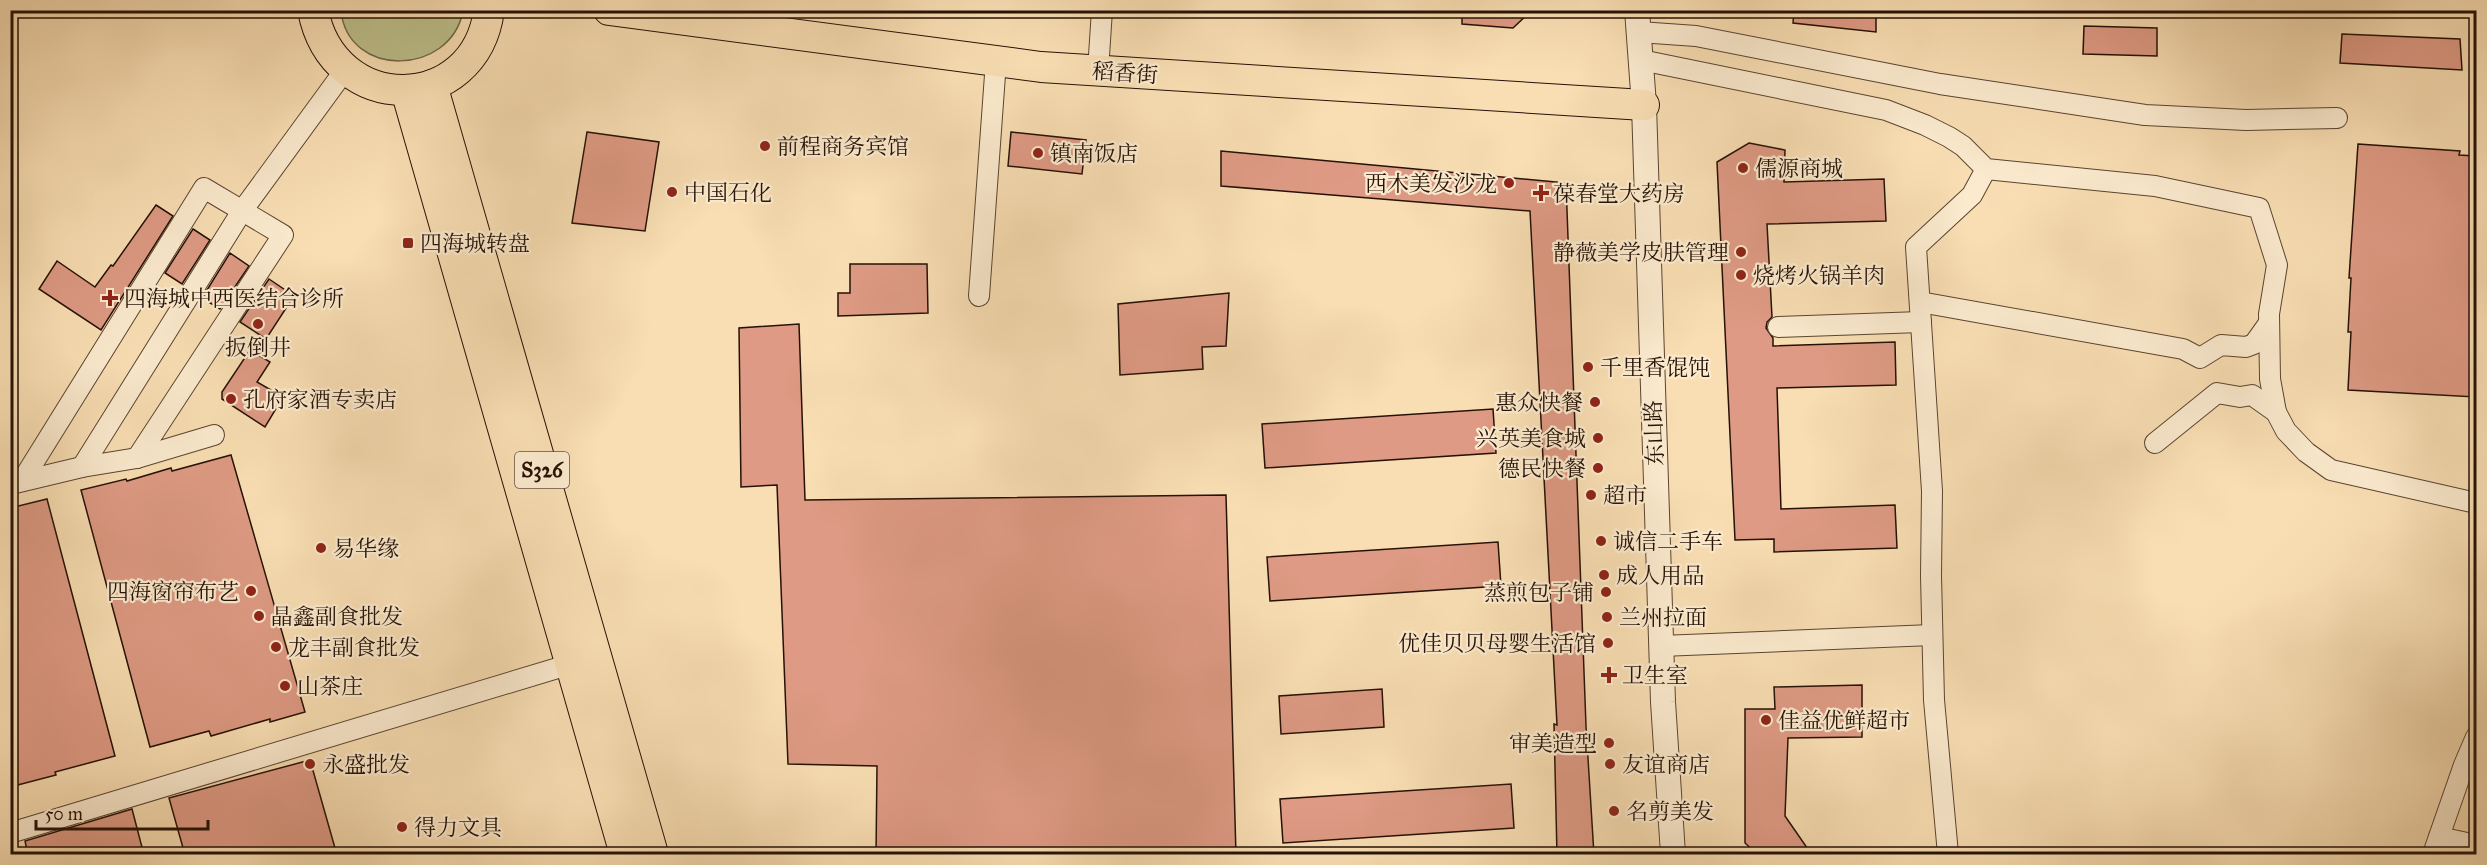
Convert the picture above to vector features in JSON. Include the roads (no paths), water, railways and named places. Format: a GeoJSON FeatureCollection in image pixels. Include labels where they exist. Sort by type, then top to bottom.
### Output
{"type":"FeatureCollection","features":[{"type":"Feature","properties":{"kind":"main road"},"geometry":{"type":"LineString","coordinates":[[313,10],[323,44],[345,70],[375,87],[419,87],[457,71],[469,59],[486,29],[489,10]]}},
{"type":"Feature","properties":{"kind":"main road","name":"稻香街"},"geometry":{"type":"LineString","coordinates":[[609,10],[996,62],[1098,71],[1644,105]]}},
{"type":"Feature","properties":{"kind":"main road","name":"S326"},"geometry":{"type":"LineString","coordinates":[[419,87],[571,664],[626,855]]}},
{"type":"Feature","properties":{"kind":"main road","name":"S326"},"geometry":{"type":"LineString","coordinates":[[419,87],[653,855]]}},
{"type":"Feature","properties":{"kind":"street"},"geometry":{"type":"LineString","coordinates":[[1098,71],[1102,10]]}},
{"type":"Feature","properties":{"kind":"street"},"geometry":{"type":"LineString","coordinates":[[1638,21],[1696,36],[1940,84],[2145,115],[2246,120],[2337,118]]}},
{"type":"Feature","properties":{"kind":"street","name":"东山路"},"geometry":{"type":"LineString","coordinates":[[1638,21],[1644,105],[1661,646],[1673,855]]}},
{"type":"Feature","properties":{"kind":"street"},"geometry":{"type":"LineString","coordinates":[[1641,60],[1886,110],[1926,125],[1949,137],[1963,146],[1986,169],[2155,186],[2259,208],[2277,265],[2269,323],[2270,379],[2276,412],[2286,431],[2306,452],[2331,470],[2476,503]]}},
{"type":"Feature","properties":{"kind":"street"},"geometry":{"type":"LineString","coordinates":[[979,296],[996,62]]}},
{"type":"Feature","properties":{"kind":"street"},"geometry":{"type":"LineString","coordinates":[[82,467],[243,211],[345,70]]}},
{"type":"Feature","properties":{"kind":"street"},"geometry":{"type":"LineString","coordinates":[[1948,855],[1934,700],[1932,491],[1916,247],[1972,195],[1986,169]]}},
{"type":"Feature","properties":{"kind":"street"},"geometry":{"type":"LineString","coordinates":[[16,482],[204,188],[283,236],[137,458]]}},
{"type":"Feature","properties":{"kind":"street"},"geometry":{"type":"LineString","coordinates":[[1920,302],[2183,349],[2200,358],[2221,345],[2254,344],[2269,323]]}},
{"type":"Feature","properties":{"kind":"street"},"geometry":{"type":"LineString","coordinates":[[1778,327],[1921,322]]}},
{"type":"Feature","properties":{"kind":"street"},"geometry":{"type":"LineString","coordinates":[[2156,443],[2217,393],[2240,397],[2252,395],[2276,412]]}},
{"type":"Feature","properties":{"kind":"street"},"geometry":{"type":"LineString","coordinates":[[16,482],[82,467],[137,458],[214,435]]}},
{"type":"Feature","properties":{"kind":"street"},"geometry":{"type":"LineString","coordinates":[[1661,646],[1932,635]]}},
{"type":"Feature","properties":{"kind":"street"},"geometry":{"type":"LineString","coordinates":[[10,833],[571,664]]}},
{"type":"Feature","properties":{"kind":"street"},"geometry":{"type":"LineString","coordinates":[[2476,737],[2436,846],[2476,845]]}},
{"type":"Feature","properties":{"kind":"place","name":"前程商务宾馆"},"geometry":{"type":"Point","coordinates":[765,146]}},
{"type":"Feature","properties":{"kind":"place","name":"镇南饭店"},"geometry":{"type":"Point","coordinates":[1038,153]}},
{"type":"Feature","properties":{"kind":"place","name":"儒源商城"},"geometry":{"type":"Point","coordinates":[1743,168]}},
{"type":"Feature","properties":{"kind":"place","name":"西木美发沙龙"},"geometry":{"type":"Point","coordinates":[1509,183]}},
{"type":"Feature","properties":{"kind":"place","name":"中国石化"},"geometry":{"type":"Point","coordinates":[672,192]}},
{"type":"Feature","properties":{"kind":"place","name":"葆春堂大药房"},"geometry":{"type":"Point","coordinates":[1541,193]}},
{"type":"Feature","properties":{"kind":"place","name":"四海城转盘"},"geometry":{"type":"Point","coordinates":[408,243]}},
{"type":"Feature","properties":{"kind":"place","name":"静薇美学皮肤管理"},"geometry":{"type":"Point","coordinates":[1741,252]}},
{"type":"Feature","properties":{"kind":"place","name":"烧烤火锅羊肉"},"geometry":{"type":"Point","coordinates":[1741,275]}},
{"type":"Feature","properties":{"kind":"place","name":"四海城中西医结合诊所"},"geometry":{"type":"Point","coordinates":[110,298]}},
{"type":"Feature","properties":{"kind":"place","name":"扳倒井"},"geometry":{"type":"Point","coordinates":[258,324]}},
{"type":"Feature","properties":{"kind":"place","name":"千里香馄饨"},"geometry":{"type":"Point","coordinates":[1588,367]}},
{"type":"Feature","properties":{"kind":"place","name":"孔府家酒专卖店"},"geometry":{"type":"Point","coordinates":[231,399]}},
{"type":"Feature","properties":{"kind":"place","name":"惠众快餐"},"geometry":{"type":"Point","coordinates":[1595,402]}},
{"type":"Feature","properties":{"kind":"place","name":"兴英美食城"},"geometry":{"type":"Point","coordinates":[1598,438]}},
{"type":"Feature","properties":{"kind":"place","name":"德民快餐"},"geometry":{"type":"Point","coordinates":[1598,468]}},
{"type":"Feature","properties":{"kind":"place","name":"超市"},"geometry":{"type":"Point","coordinates":[1591,495]}},
{"type":"Feature","properties":{"kind":"place","name":"诚信二手车"},"geometry":{"type":"Point","coordinates":[1601,541]}},
{"type":"Feature","properties":{"kind":"place","name":"易华缘"},"geometry":{"type":"Point","coordinates":[321,548]}},
{"type":"Feature","properties":{"kind":"place","name":"成人用品"},"geometry":{"type":"Point","coordinates":[1604,575]}},
{"type":"Feature","properties":{"kind":"place","name":"四海窗帘布艺"},"geometry":{"type":"Point","coordinates":[251,591]}},
{"type":"Feature","properties":{"kind":"place","name":"蒸煎包子铺"},"geometry":{"type":"Point","coordinates":[1606,592]}},
{"type":"Feature","properties":{"kind":"place","name":"晶鑫副食批发"},"geometry":{"type":"Point","coordinates":[259,616]}},
{"type":"Feature","properties":{"kind":"place","name":"兰州拉面"},"geometry":{"type":"Point","coordinates":[1607,617]}},
{"type":"Feature","properties":{"kind":"place","name":"优佳贝贝母婴生活馆"},"geometry":{"type":"Point","coordinates":[1608,643]}},
{"type":"Feature","properties":{"kind":"place","name":"龙丰副食批发"},"geometry":{"type":"Point","coordinates":[276,647]}},
{"type":"Feature","properties":{"kind":"place","name":"卫生室"},"geometry":{"type":"Point","coordinates":[1609,675]}},
{"type":"Feature","properties":{"kind":"place","name":"山茶庄"},"geometry":{"type":"Point","coordinates":[285,686]}},
{"type":"Feature","properties":{"kind":"place","name":"佳益优鲜超市"},"geometry":{"type":"Point","coordinates":[1766,720]}},
{"type":"Feature","properties":{"kind":"place","name":"审美造型"},"geometry":{"type":"Point","coordinates":[1609,743]}},
{"type":"Feature","properties":{"kind":"place","name":"永盛批发"},"geometry":{"type":"Point","coordinates":[310,764]}},
{"type":"Feature","properties":{"kind":"place","name":"友谊商店"},"geometry":{"type":"Point","coordinates":[1610,764]}},
{"type":"Feature","properties":{"kind":"place","name":"名剪美发"},"geometry":{"type":"Point","coordinates":[1614,811]}},
{"type":"Feature","properties":{"kind":"place","name":"得力文具"},"geometry":{"type":"Point","coordinates":[402,827]}}]}
